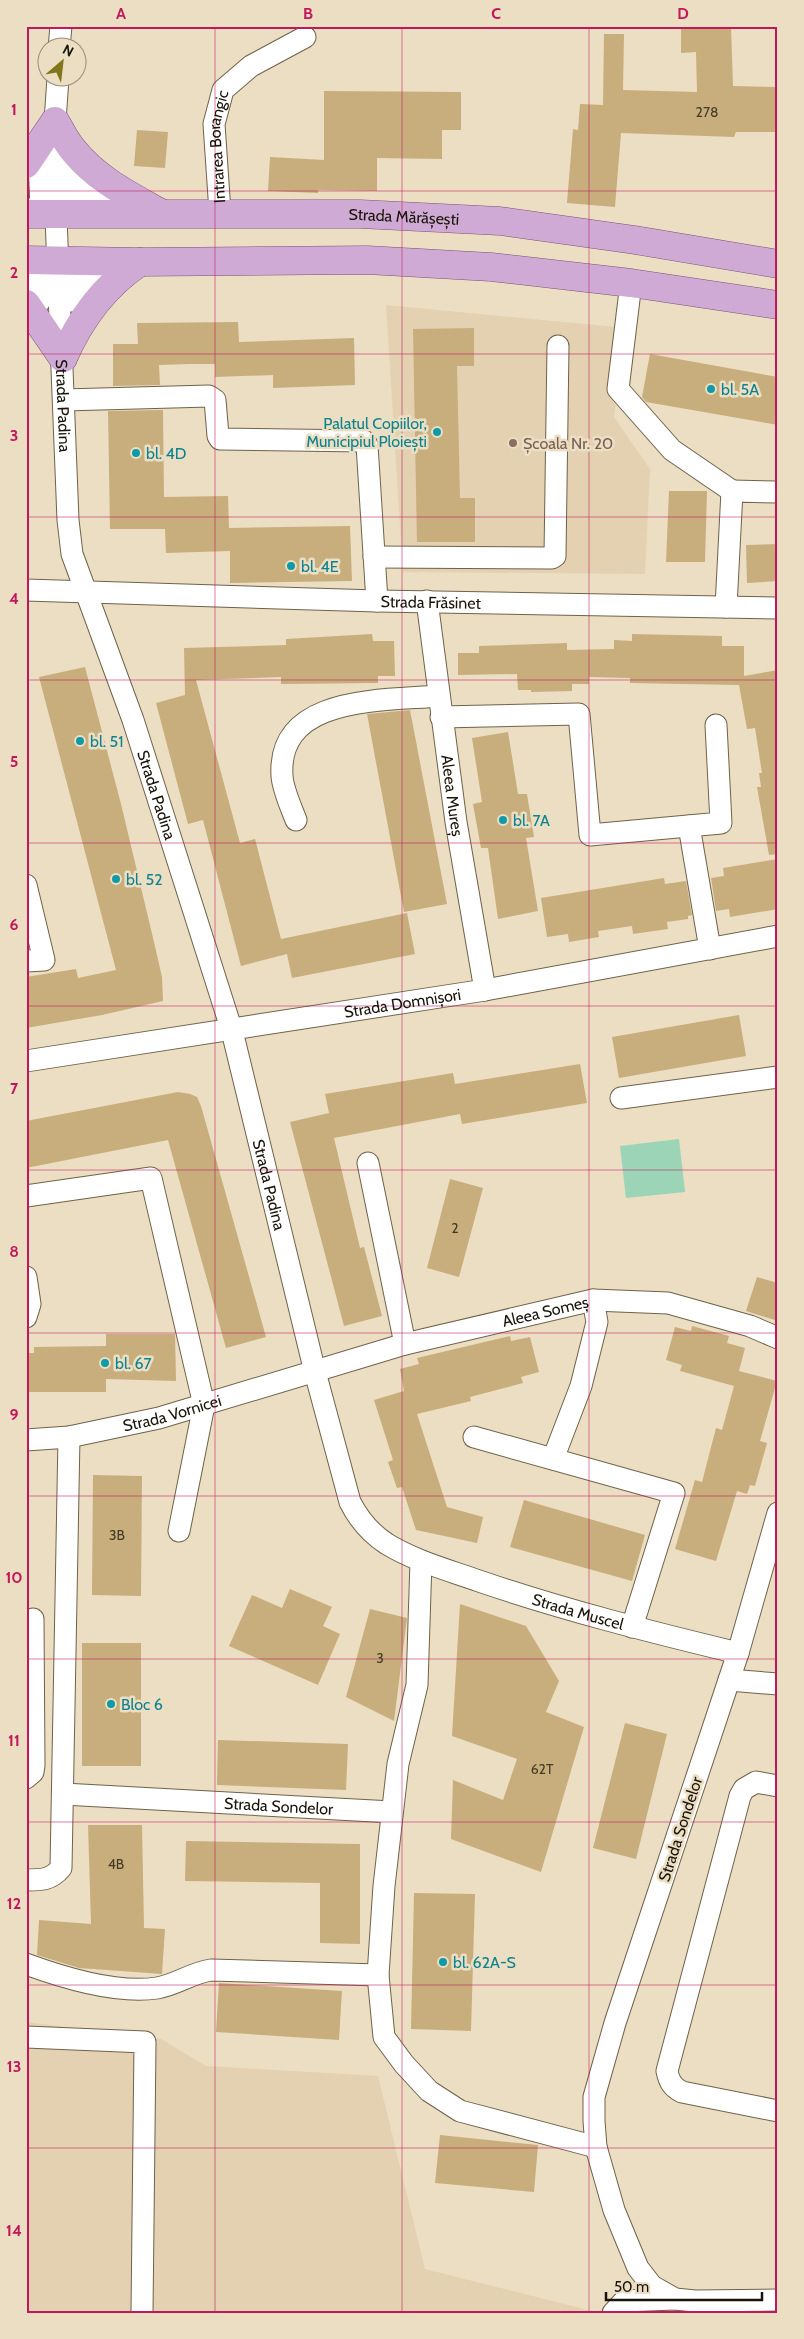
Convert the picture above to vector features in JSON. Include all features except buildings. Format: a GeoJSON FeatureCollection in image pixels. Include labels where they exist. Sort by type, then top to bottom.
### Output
{"type":"FeatureCollection","features":[{"type":"Feature","properties":{"kind":"main road"},"geometry":{"type":"LineString","coordinates":[[26,164],[55,121],[73,150],[97,175],[115,188],[160,212]]}},
{"type":"Feature","properties":{"kind":"main road","name":"Strada Mărășești"},"geometry":{"type":"LineString","coordinates":[[26,214],[220,212],[360,214],[500,221],[778,264]]}},
{"type":"Feature","properties":{"kind":"main road"},"geometry":{"type":"LineString","coordinates":[[26,260],[64,269],[140,262],[367,260],[491,267],[630,283],[778,305]]}},
{"type":"Feature","properties":{"kind":"main road"},"geometry":{"type":"LineString","coordinates":[[63,358],[72,338],[97,300],[140,262]]}},
{"type":"Feature","properties":{"kind":"main road"},"geometry":{"type":"LineString","coordinates":[[26,304],[63,358]]}},
{"type":"Feature","properties":{"kind":"street","name":"Intrarea Borangic"},"geometry":{"type":"LineString","coordinates":[[220,212],[214,124],[223,90],[251,66],[305,37]]}},
{"type":"Feature","properties":{"kind":"street","name":"Strada Padina"},"geometry":{"type":"LineString","coordinates":[[57,88],[55,121],[56,213],[64,269],[64,400],[68,520],[72,554],[133,720],[232,1031],[314,1372]]}},
{"type":"Feature","properties":{"kind":"street"},"geometry":{"type":"LineString","coordinates":[[26,176],[39,161],[41,209],[26,209]]}},
{"type":"Feature","properties":{"kind":"street"},"geometry":{"type":"LineString","coordinates":[[26,278],[40,279],[40,301],[26,288]]}},
{"type":"Feature","properties":{"kind":"street"},"geometry":{"type":"LineString","coordinates":[[630,283],[618,389],[672,450],[732,491],[778,492]]}},
{"type":"Feature","properties":{"kind":"street"},"geometry":{"type":"LineString","coordinates":[[374,556],[552,558],[555,556],[558,346]]}},
{"type":"Feature","properties":{"kind":"street"},"geometry":{"type":"LineString","coordinates":[[64,400],[209,396],[215,400],[218,436],[220,439],[364,441],[367,445],[377,601]]}},
{"type":"Feature","properties":{"kind":"street"},"geometry":{"type":"LineString","coordinates":[[726,607],[732,491]]}},
{"type":"Feature","properties":{"kind":"street","name":"Strada Frăsinet"},"geometry":{"type":"LineString","coordinates":[[26,590],[84,590],[377,601],[778,608]]}},
{"type":"Feature","properties":{"kind":"street","name":"Aleea Mureș"},"geometry":{"type":"LineString","coordinates":[[427,601],[456,822],[486,990]]}},
{"type":"Feature","properties":{"kind":"street"},"geometry":{"type":"LineString","coordinates":[[296,820],[282,777],[284,750],[295,730],[312,717],[341,705],[439,696]]}},
{"type":"Feature","properties":{"kind":"street"},"geometry":{"type":"LineString","coordinates":[[441,718],[579,714],[590,835],[721,823],[716,725]]}},
{"type":"Feature","properties":{"kind":"street"},"geometry":{"type":"LineString","coordinates":[[689,826],[710,949]]}},
{"type":"Feature","properties":{"kind":"street"},"geometry":{"type":"LineString","coordinates":[[26,884],[44,960],[26,961]]}},
{"type":"Feature","properties":{"kind":"street","name":"Strada Domnișori"},"geometry":{"type":"LineString","coordinates":[[26,1061],[199,1034],[232,1031],[486,990],[778,936]]}},
{"type":"Feature","properties":{"kind":"street"},"geometry":{"type":"LineString","coordinates":[[621,1098],[778,1077]]}},
{"type":"Feature","properties":{"kind":"street"},"geometry":{"type":"LineString","coordinates":[[368,1163],[405,1344]]}},
{"type":"Feature","properties":{"kind":"street"},"geometry":{"type":"LineString","coordinates":[[26,1196],[151,1178],[204,1405],[179,1531]]}},
{"type":"Feature","properties":{"kind":"street"},"geometry":{"type":"LineString","coordinates":[[26,1277],[30,1304],[26,1317]]}},
{"type":"Feature","properties":{"kind":"street"},"geometry":{"type":"LineString","coordinates":[[553,1459],[581,1386],[597,1322],[593,1300]]}},
{"type":"Feature","properties":{"kind":"street","name":"Aleea Someș"},"geometry":{"type":"LineString","coordinates":[[314,1372],[405,1344],[593,1300],[668,1303],[750,1326],[778,1338]]}},
{"type":"Feature","properties":{"kind":"street","name":"Strada Vornicei"},"geometry":{"type":"LineString","coordinates":[[26,1440],[69,1437],[159,1418],[314,1372]]}},
{"type":"Feature","properties":{"kind":"street","name":"Strada Muscel"},"geometry":{"type":"LineString","coordinates":[[314,1372],[350,1502],[358,1518],[372,1533],[387,1544],[421,1561],[503,1589],[632,1627],[738,1653]]}},
{"type":"Feature","properties":{"kind":"street"},"geometry":{"type":"LineString","coordinates":[[26,1880],[45,1880],[54,1877],[61,1868],[69,1437]]}},
{"type":"Feature","properties":{"kind":"street"},"geometry":{"type":"LineString","coordinates":[[474,1437],[674,1493],[632,1627]]}},
{"type":"Feature","properties":{"kind":"street","name":"Strada Sondelor"},"geometry":{"type":"LineString","coordinates":[[778,1513],[738,1653],[615,2023],[594,2097],[596,2147],[614,2210],[638,2268],[652,2286],[674,2299],[728,2307],[778,2300]]}},
{"type":"Feature","properties":{"kind":"street"},"geometry":{"type":"LineString","coordinates":[[421,1561],[417,1685],[398,1764],[384,1886],[378,1975],[384,2037],[404,2064],[429,2091],[460,2111],[596,2147]]}},
{"type":"Feature","properties":{"kind":"street"},"geometry":{"type":"LineString","coordinates":[[27,1778],[33,1772],[34,1765],[29,1619],[66,1620]]}},
{"type":"Feature","properties":{"kind":"street"},"geometry":{"type":"LineString","coordinates":[[729,1680],[778,1684]]}},
{"type":"Feature","properties":{"kind":"street","name":"Strada Sondelor"},"geometry":{"type":"LineString","coordinates":[[27,1778],[63,1786],[392,1812]]}},
{"type":"Feature","properties":{"kind":"street"},"geometry":{"type":"LineString","coordinates":[[776,2103],[682,2092],[675,2088],[668,2079],[667,2071],[740,1796],[744,1790],[756,1782],[778,1786]]}},
{"type":"Feature","properties":{"kind":"street"},"geometry":{"type":"LineString","coordinates":[[26,1964],[51,1973],[123,1989],[158,1988],[190,1974],[211,1970],[378,1975]]}},
{"type":"Feature","properties":{"kind":"street"},"geometry":{"type":"LineString","coordinates":[[26,2037],[145,2042],[142,2313]]}},
{"type":"Feature","properties":{"kind":"street"},"geometry":{"type":"LineString","coordinates":[[613,2313],[624,2301],[674,2299]]}},
{"type":"Feature","properties":{"kind":"shaded area","name":"Școala Nr. 20"},"geometry":{"type":"Polygon","coordinates":[[[386,305],[626,328],[614,417],[650,469],[645,574],[403,572],[386,305]]]}},
{"type":"Feature","properties":{"kind":"shaded area"},"geometry":{"type":"Polygon","coordinates":[[[26,2022],[161,2039],[206,2066],[378,2076],[425,2269],[600,2313],[26,2313],[26,2022]]]}},
{"type":"Feature","properties":{"kind":"green space"},"geometry":{"type":"Polygon","coordinates":[[[679,1139],[685,1192],[626,1198],[620,1146],[679,1139]]]}},
{"type":"Feature","properties":{"kind":"place","name":"bl. 5A"},"geometry":{"type":"Point","coordinates":[711,389]}},
{"type":"Feature","properties":{"kind":"place","name":"Palatul Copiilor, Municipiul Ploiești"},"geometry":{"type":"Point","coordinates":[437,432]}},
{"type":"Feature","properties":{"kind":"place","name":"Școala Nr. 20"},"geometry":{"type":"Point","coordinates":[513,443]}},
{"type":"Feature","properties":{"kind":"place","name":"bl. 4D"},"geometry":{"type":"Point","coordinates":[136,453]}},
{"type":"Feature","properties":{"kind":"place","name":"bl. 4E"},"geometry":{"type":"Point","coordinates":[291,566]}},
{"type":"Feature","properties":{"kind":"place","name":"bl. 51"},"geometry":{"type":"Point","coordinates":[80,741]}},
{"type":"Feature","properties":{"kind":"place","name":"bl. 7A"},"geometry":{"type":"Point","coordinates":[503,820]}},
{"type":"Feature","properties":{"kind":"place","name":"bl. 52"},"geometry":{"type":"Point","coordinates":[116,879]}},
{"type":"Feature","properties":{"kind":"place","name":"bl. 67"},"geometry":{"type":"Point","coordinates":[105,1363]}},
{"type":"Feature","properties":{"kind":"place","name":"Bloc 6"},"geometry":{"type":"Point","coordinates":[111,1704]}},
{"type":"Feature","properties":{"kind":"place","name":"bl. 62A-S"},"geometry":{"type":"Point","coordinates":[443,1962]}}]}
